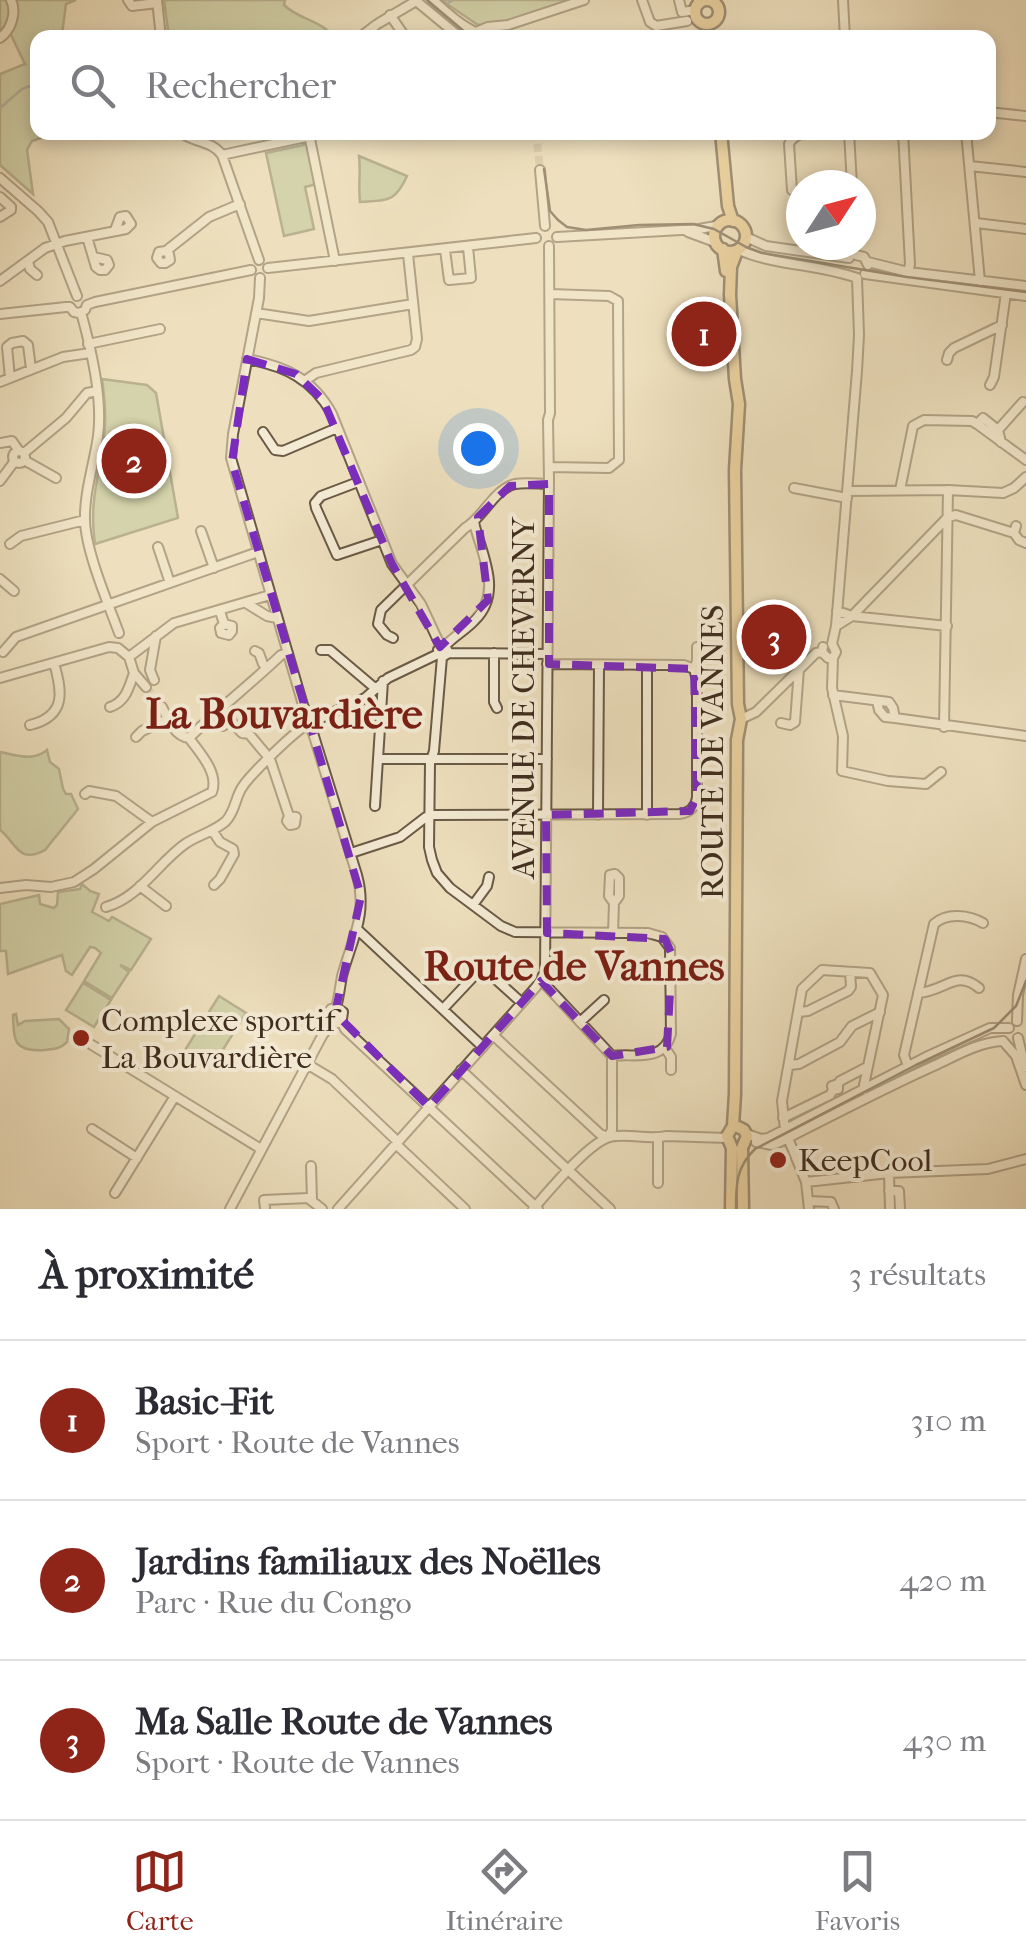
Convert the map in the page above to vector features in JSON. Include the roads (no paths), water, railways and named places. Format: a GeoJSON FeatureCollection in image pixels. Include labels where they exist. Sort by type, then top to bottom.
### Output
{"type":"FeatureCollection","features":[{"type":"Feature","properties":{"kind":"main road"},"geometry":{"type":"LineString","coordinates":[[701,2],[714,2],[719,11],[718,18],[708,23],[698,18],[701,2]]}},
{"type":"Feature","properties":{"kind":"main road"},"geometry":{"type":"LineString","coordinates":[[708,23],[708,30]]}},
{"type":"Feature","properties":{"kind":"main road"},"geometry":{"type":"LineString","coordinates":[[720,140],[728,206],[724,222],[713,234],[719,245],[738,251],[746,237],[743,229],[724,222]]}},
{"type":"Feature","properties":{"kind":"main road","name":"ROUTE DE VANNES"},"geometry":{"type":"LineString","coordinates":[[719,245],[726,264],[734,404]]}},
{"type":"Feature","properties":{"kind":"main road","name":"ROUTE DE VANNES"},"geometry":{"type":"LineString","coordinates":[[738,251],[732,262],[730,295],[741,719],[737,748],[735,1094],[742,1209]]}},
{"type":"Feature","properties":{"kind":"main road","name":"ROUTE DE VANNES"},"geometry":{"type":"LineString","coordinates":[[731,1209],[738,1137]]}},
{"type":"Feature","properties":{"kind":"street"},"geometry":{"type":"LineString","coordinates":[[0,38],[14,15],[11,0]]}},
{"type":"Feature","properties":{"kind":"street"},"geometry":{"type":"LineString","coordinates":[[128,0],[132,6],[157,1],[159,30]]}},
{"type":"Feature","properties":{"kind":"street"},"geometry":{"type":"LineString","coordinates":[[369,30],[415,0],[451,30]]}},
{"type":"Feature","properties":{"kind":"street"},"geometry":{"type":"LineString","coordinates":[[433,0],[471,30]]}},
{"type":"Feature","properties":{"kind":"street"},"geometry":{"type":"LineString","coordinates":[[483,30],[584,0]]}},
{"type":"Feature","properties":{"kind":"street"},"geometry":{"type":"LineString","coordinates":[[642,0],[650,22],[656,26],[687,21]]}},
{"type":"Feature","properties":{"kind":"street"},"geometry":{"type":"LineString","coordinates":[[679,0],[682,12],[701,2]]}},
{"type":"Feature","properties":{"kind":"street"},"geometry":{"type":"LineString","coordinates":[[843,0],[844,30]]}},
{"type":"Feature","properties":{"kind":"street"},"geometry":{"type":"LineString","coordinates":[[390,16],[400,30]]}},
{"type":"Feature","properties":{"kind":"street"},"geometry":{"type":"LineString","coordinates":[[996,113],[1026,116]]}},
{"type":"Feature","properties":{"kind":"street"},"geometry":{"type":"LineString","coordinates":[[196,140],[212,144],[222,155],[259,260],[268,268]]}},
{"type":"Feature","properties":{"kind":"street"},"geometry":{"type":"LineString","coordinates":[[222,155],[292,140]]}},
{"type":"Feature","properties":{"kind":"street"},"geometry":{"type":"LineString","coordinates":[[310,140],[335,261]]}},
{"type":"Feature","properties":{"kind":"street"},"geometry":{"type":"LineString","coordinates":[[790,140],[790,170]]}},
{"type":"Feature","properties":{"kind":"street"},"geometry":{"type":"LineString","coordinates":[[849,140],[851,170]]}},
{"type":"Feature","properties":{"kind":"street"},"geometry":{"type":"LineString","coordinates":[[903,140],[908,272]]}},
{"type":"Feature","properties":{"kind":"street"},"geometry":{"type":"LineString","coordinates":[[967,140],[980,282]]}},
{"type":"Feature","properties":{"kind":"street"},"geometry":{"type":"LineString","coordinates":[[970,166],[1026,172]]}},
{"type":"Feature","properties":{"kind":"street"},"geometry":{"type":"LineString","coordinates":[[540,170],[545,226]]}},
{"type":"Feature","properties":{"kind":"street"},"geometry":{"type":"LineString","coordinates":[[1,181],[44,216],[77,296]]}},
{"type":"Feature","properties":{"kind":"street"},"geometry":{"type":"LineString","coordinates":[[0,197],[11,207],[0,217]]}},
{"type":"Feature","properties":{"kind":"street"},"geometry":{"type":"LineString","coordinates":[[0,282],[45,248],[126,229],[131,224],[122,216],[119,204]]}},
{"type":"Feature","properties":{"kind":"street"},"geometry":{"type":"LineString","coordinates":[[167,277],[165,263],[159,262],[157,256],[161,251],[209,218],[240,204]]}},
{"type":"Feature","properties":{"kind":"street"},"geometry":{"type":"LineString","coordinates":[[557,237],[683,230],[724,222]]}},
{"type":"Feature","properties":{"kind":"street"},"geometry":{"type":"LineString","coordinates":[[976,223],[1026,228]]}},
{"type":"Feature","properties":{"kind":"street"},"geometry":{"type":"LineString","coordinates":[[545,226],[553,228],[557,237],[549,246],[542,246],[536,238],[538,229],[545,226]]}},
{"type":"Feature","properties":{"kind":"street"},"geometry":{"type":"LineString","coordinates":[[683,230],[719,245]]}},
{"type":"Feature","properties":{"kind":"street"},"geometry":{"type":"LineString","coordinates":[[87,236],[94,257]]}},
{"type":"Feature","properties":{"kind":"street"},"geometry":{"type":"LineString","coordinates":[[746,237],[766,246],[786,247]]}},
{"type":"Feature","properties":{"kind":"street"},"geometry":{"type":"LineString","coordinates":[[268,268],[536,238]]}},
{"type":"Feature","properties":{"kind":"street","name":"AVENUE DE CHEVERNY"},"geometry":{"type":"LineString","coordinates":[[542,980],[546,968],[549,246]]}},
{"type":"Feature","properties":{"kind":"street"},"geometry":{"type":"LineString","coordinates":[[445,250],[449,280],[471,278],[468,247]]}},
{"type":"Feature","properties":{"kind":"street"},"geometry":{"type":"LineString","coordinates":[[738,251],[861,276],[1026,296]]}},
{"type":"Feature","properties":{"kind":"street"},"geometry":{"type":"LineString","coordinates":[[306,380],[316,373],[414,349],[417,343],[408,254]]}},
{"type":"Feature","properties":{"kind":"street"},"geometry":{"type":"LineString","coordinates":[[259,260],[251,270],[260,278]]}},
{"type":"Feature","properties":{"kind":"street"},"geometry":{"type":"LineString","coordinates":[[848,260],[848,273]]}},
{"type":"Feature","properties":{"kind":"street"},"geometry":{"type":"LineString","coordinates":[[28,261],[37,275]]}},
{"type":"Feature","properties":{"kind":"street"},"geometry":{"type":"LineString","coordinates":[[940,772],[926,784],[842,771],[842,736],[833,694],[832,658],[836,650],[832,644],[847,495],[861,276],[868,269],[868,262],[908,272],[1026,286]]}},
{"type":"Feature","properties":{"kind":"street"},"geometry":{"type":"LineString","coordinates":[[230,1209],[324,1032],[343,1013],[336,1008],[358,930],[362,896],[231,454],[260,278],[268,268]]}},
{"type":"Feature","properties":{"kind":"street"},"geometry":{"type":"LineString","coordinates":[[119,633],[85,520],[99,428],[97,391],[89,349],[84,309],[83,297],[71,300],[74,312],[84,309],[251,270]]}},
{"type":"Feature","properties":{"kind":"street"},"geometry":{"type":"LineString","coordinates":[[990,385],[1006,293]]}},
{"type":"Feature","properties":{"kind":"street"},"geometry":{"type":"LineString","coordinates":[[550,294],[610,296],[618,301],[619,460],[609,468],[550,468]]}},
{"type":"Feature","properties":{"kind":"street"},"geometry":{"type":"LineString","coordinates":[[256,313],[309,322],[413,304]]}},
{"type":"Feature","properties":{"kind":"street"},"geometry":{"type":"LineString","coordinates":[[0,314],[70,307]]}},
{"type":"Feature","properties":{"kind":"street"},"geometry":{"type":"LineString","coordinates":[[947,360],[954,348],[1002,324]]}},
{"type":"Feature","properties":{"kind":"street"},"geometry":{"type":"LineString","coordinates":[[0,382],[63,357],[160,328]]}},
{"type":"Feature","properties":{"kind":"street"},"geometry":{"type":"LineString","coordinates":[[10,378],[7,347],[12,343],[23,341],[28,345],[31,369]]}},
{"type":"Feature","properties":{"kind":"street"},"geometry":{"type":"LineString","coordinates":[[248,359],[282,368],[306,380],[326,405],[392,564],[421,604],[443,651],[430,763],[429,847],[435,869],[450,888],[510,930],[656,934],[670,948],[672,1034],[665,1048],[652,1055],[612,1056]]}},
{"type":"Feature","properties":{"kind":"street"},"geometry":{"type":"LineString","coordinates":[[0,481],[20,456],[66,418],[88,393],[97,391]]}},
{"type":"Feature","properties":{"kind":"street"},"geometry":{"type":"LineString","coordinates":[[998,430],[1023,402]]}},
{"type":"Feature","properties":{"kind":"street"},"geometry":{"type":"LineString","coordinates":[[976,424],[983,418],[998,430],[1001,442]]}},
{"type":"Feature","properties":{"kind":"street"},"geometry":{"type":"LineString","coordinates":[[900,490],[913,426],[924,420],[972,421],[1026,460]]}},
{"type":"Feature","properties":{"kind":"street"},"geometry":{"type":"LineString","coordinates":[[263,432],[275,450],[282,450],[337,428]]}},
{"type":"Feature","properties":{"kind":"street"},"geometry":{"type":"LineString","coordinates":[[0,444],[12,441],[20,456],[56,478]]}},
{"type":"Feature","properties":{"kind":"street"},"geometry":{"type":"LineString","coordinates":[[794,488],[847,495],[900,490],[1002,493],[1026,477]]}},
{"type":"Feature","properties":{"kind":"street"},"geometry":{"type":"LineString","coordinates":[[344,566],[315,503],[321,496],[358,482]]}},
{"type":"Feature","properties":{"kind":"street"},"geometry":{"type":"LineString","coordinates":[[393,638],[378,624],[378,615],[406,585],[508,487],[520,483],[550,484]]}},
{"type":"Feature","properties":{"kind":"street"},"geometry":{"type":"LineString","coordinates":[[944,726],[948,490]]}},
{"type":"Feature","properties":{"kind":"street"},"geometry":{"type":"LineString","coordinates":[[836,626],[852,616],[948,517],[1015,530],[1019,540],[1026,543]]}},
{"type":"Feature","properties":{"kind":"street"},"geometry":{"type":"LineString","coordinates":[[10,544],[22,536],[85,520]]}},
{"type":"Feature","properties":{"kind":"street"},"geometry":{"type":"LineString","coordinates":[[106,907],[140,886],[178,850],[229,817],[244,785],[309,723],[351,706],[443,651],[479,616],[490,595],[474,523]]}},
{"type":"Feature","properties":{"kind":"street"},"geometry":{"type":"LineString","coordinates":[[201,531],[214,568]]}},
{"type":"Feature","properties":{"kind":"street"},"geometry":{"type":"LineString","coordinates":[[340,556],[382,540]]}},
{"type":"Feature","properties":{"kind":"street"},"geometry":{"type":"LineString","coordinates":[[158,546],[170,583]]}},
{"type":"Feature","properties":{"kind":"street"},"geometry":{"type":"LineString","coordinates":[[2,652],[16,636],[258,552]]}},
{"type":"Feature","properties":{"kind":"street"},"geometry":{"type":"LineString","coordinates":[[0,579],[14,590]]}},
{"type":"Feature","properties":{"kind":"street"},"geometry":{"type":"LineString","coordinates":[[129,658],[174,623],[270,595]]}},
{"type":"Feature","properties":{"kind":"street"},"geometry":{"type":"LineString","coordinates":[[252,603],[270,618],[277,618]]}},
{"type":"Feature","properties":{"kind":"street"},"geometry":{"type":"LineString","coordinates":[[220,610],[224,624]]}},
{"type":"Feature","properties":{"kind":"street"},"geometry":{"type":"LineString","coordinates":[[837,611],[947,626]]}},
{"type":"Feature","properties":{"kind":"street"},"geometry":{"type":"LineString","coordinates":[[0,678],[109,646],[118,648],[129,658],[134,673],[150,683],[156,636]]}},
{"type":"Feature","properties":{"kind":"street"},"geometry":{"type":"LineString","coordinates":[[822,652],[825,645],[832,644]]}},
{"type":"Feature","properties":{"kind":"street"},"geometry":{"type":"LineString","coordinates":[[351,854],[400,837],[429,816],[690,811],[696,801],[697,647]]}},
{"type":"Feature","properties":{"kind":"street"},"geometry":{"type":"LineString","coordinates":[[321,650],[330,650],[378,691],[375,806]]}},
{"type":"Feature","properties":{"kind":"street"},"geometry":{"type":"LineString","coordinates":[[443,651],[547,654]]}},
{"type":"Feature","properties":{"kind":"street"},"geometry":{"type":"LineString","coordinates":[[256,652],[267,668]]}},
{"type":"Feature","properties":{"kind":"street"},"geometry":{"type":"LineString","coordinates":[[189,738],[232,696],[288,652]]}},
{"type":"Feature","properties":{"kind":"street"},"geometry":{"type":"LineString","coordinates":[[741,719],[756,712],[816,653],[822,652]]}},
{"type":"Feature","properties":{"kind":"street"},"geometry":{"type":"LineString","coordinates":[[822,652],[826,658],[832,658]]}},
{"type":"Feature","properties":{"kind":"street"},"geometry":{"type":"LineString","coordinates":[[494,653],[497,708]]}},
{"type":"Feature","properties":{"kind":"street"},"geometry":{"type":"LineString","coordinates":[[30,725],[40,723],[50,714],[60,697],[54,663]]}},
{"type":"Feature","properties":{"kind":"street"},"geometry":{"type":"LineString","coordinates":[[547,664],[694,669]]}},
{"type":"Feature","properties":{"kind":"street"},"geometry":{"type":"LineString","coordinates":[[598,665],[598,815]]}},
{"type":"Feature","properties":{"kind":"street"},"geometry":{"type":"LineString","coordinates":[[647,814],[648,665]]}},
{"type":"Feature","properties":{"kind":"street"},"geometry":{"type":"LineString","coordinates":[[781,723],[795,722],[800,669]]}},
{"type":"Feature","properties":{"kind":"street"},"geometry":{"type":"LineString","coordinates":[[110,707],[125,696],[134,673]]}},
{"type":"Feature","properties":{"kind":"street"},"geometry":{"type":"LineString","coordinates":[[833,694],[877,701],[885,717],[944,726],[1025,736],[1026,723]]}},
{"type":"Feature","properties":{"kind":"street"},"geometry":{"type":"LineString","coordinates":[[0,888],[26,884],[51,887],[74,882],[152,822],[208,795],[215,786],[213,774],[189,738],[180,736],[162,708]]}},
{"type":"Feature","properties":{"kind":"street"},"geometry":{"type":"LineString","coordinates":[[136,737],[168,718]]}},
{"type":"Feature","properties":{"kind":"street"},"geometry":{"type":"LineString","coordinates":[[242,732],[256,719]]}},
{"type":"Feature","properties":{"kind":"street"},"geometry":{"type":"LineString","coordinates":[[223,726],[230,720],[270,759],[289,816]]}},
{"type":"Feature","properties":{"kind":"street"},"geometry":{"type":"LineString","coordinates":[[378,758],[546,759]]}},
{"type":"Feature","properties":{"kind":"street"},"geometry":{"type":"LineString","coordinates":[[85,794],[90,791],[116,796],[152,822]]}},
{"type":"Feature","properties":{"kind":"street"},"geometry":{"type":"LineString","coordinates":[[212,830],[234,854],[214,885]]}},
{"type":"Feature","properties":{"kind":"street"},"geometry":{"type":"LineString","coordinates":[[473,905],[490,877]]}},
{"type":"Feature","properties":{"kind":"street"},"geometry":{"type":"LineString","coordinates":[[140,886],[166,906]]}},
{"type":"Feature","properties":{"kind":"street"},"geometry":{"type":"LineString","coordinates":[[613,933],[614,902]]}},
{"type":"Feature","properties":{"kind":"street"},"geometry":{"type":"LineString","coordinates":[[918,1073],[909,1069],[904,1055],[932,932],[938,920],[945,917],[972,916],[983,922]]}},
{"type":"Feature","properties":{"kind":"street"},"geometry":{"type":"LineString","coordinates":[[358,930],[482,1046]]}},
{"type":"Feature","properties":{"kind":"street"},"geometry":{"type":"LineString","coordinates":[[1013,1024],[1026,959]]}},
{"type":"Feature","properties":{"kind":"street"},"geometry":{"type":"LineString","coordinates":[[834,1209],[832,1202],[827,1201],[809,1205],[806,1182],[782,1118],[802,989],[822,970],[870,973],[883,995],[864,1090]]}},
{"type":"Feature","properties":{"kind":"street"},"geometry":{"type":"LineString","coordinates":[[443,1009],[482,972],[522,1002]]}},
{"type":"Feature","properties":{"kind":"street"},"geometry":{"type":"LineString","coordinates":[[799,1012],[848,991],[850,972]]}},
{"type":"Feature","properties":{"kind":"street"},"geometry":{"type":"LineString","coordinates":[[918,993],[962,979],[979,988]]}},
{"type":"Feature","properties":{"kind":"street"},"geometry":{"type":"LineString","coordinates":[[337,1022],[429,1107],[535,1208],[568,1170],[612,1130],[612,1056],[542,980],[482,1046],[429,1107],[338,1209]]}},
{"type":"Feature","properties":{"kind":"street"},"geometry":{"type":"LineString","coordinates":[[580,1022],[604,1000]]}},
{"type":"Feature","properties":{"kind":"street"},"geometry":{"type":"LineString","coordinates":[[789,1065],[799,1064],[840,1042],[852,1026],[880,1012]]}},
{"type":"Feature","properties":{"kind":"street"},"geometry":{"type":"LineString","coordinates":[[1026,1013],[1002,1034],[1016,1056],[1026,1085]]}},
{"type":"Feature","properties":{"kind":"street"},"geometry":{"type":"LineString","coordinates":[[493,1035],[600,1134],[738,1137],[772,1145],[908,1066],[990,1028],[1013,1024]]}},
{"type":"Feature","properties":{"kind":"street"},"geometry":{"type":"LineString","coordinates":[[786,1134],[975,1047],[1005,1043],[1026,1030]]}},
{"type":"Feature","properties":{"kind":"street"},"geometry":{"type":"LineString","coordinates":[[1018,1038],[1026,1071]]}},
{"type":"Feature","properties":{"kind":"street"},"geometry":{"type":"LineString","coordinates":[[92,1045],[261,1149]]}},
{"type":"Feature","properties":{"kind":"street"},"geometry":{"type":"LineString","coordinates":[[665,1048],[671,1057],[671,1070]]}},
{"type":"Feature","properties":{"kind":"street"},"geometry":{"type":"LineString","coordinates":[[307,1064],[332,1078],[465,1209]]}},
{"type":"Feature","properties":{"kind":"street"},"geometry":{"type":"LineString","coordinates":[[782,1118],[830,1096],[835,1087],[867,1067]]}},
{"type":"Feature","properties":{"kind":"street"},"geometry":{"type":"LineString","coordinates":[[461,1070],[610,1209]]}},
{"type":"Feature","properties":{"kind":"street"},"geometry":{"type":"LineString","coordinates":[[115,1193],[175,1096]]}},
{"type":"Feature","properties":{"kind":"street"},"geometry":{"type":"LineString","coordinates":[[92,1129],[137,1158]]}},
{"type":"Feature","properties":{"kind":"street"},"geometry":{"type":"LineString","coordinates":[[658,1138],[658,1183]]}},
{"type":"Feature","properties":{"kind":"street"},"geometry":{"type":"LineString","coordinates":[[806,1182],[994,1168],[1026,1159]]}},
{"type":"Feature","properties":{"kind":"street"},"geometry":{"type":"LineString","coordinates":[[311,1166],[312,1200]]}},
{"type":"Feature","properties":{"kind":"street"},"geometry":{"type":"LineString","coordinates":[[889,1174],[890,1209]]}},
{"type":"Feature","properties":{"kind":"street"},"geometry":{"type":"LineString","coordinates":[[890,1191],[900,1191],[900,1209]]}},
{"type":"Feature","properties":{"kind":"street"},"geometry":{"type":"LineString","coordinates":[[265,1208],[264,1200],[304,1197],[322,1209]]}},
{"type":"Feature","properties":{"kind":"waterway"},"geometry":{"type":"LineString","coordinates":[[453,0],[448,3],[454,0]]}},
{"type":"Feature","properties":{"kind":"waterway"},"geometry":{"type":"LineString","coordinates":[[0,108],[30,86]]}},
{"type":"Feature","properties":{"kind":"tunnel"},"geometry":{"type":"LineString","coordinates":[[537,140],[540,170]]}},
{"type":"Feature","properties":{"kind":"tunnel"},"geometry":{"type":"LineString","coordinates":[[146,687],[162,707]]}},
{"type":"Feature","properties":{"kind":"tram line"},"geometry":{"type":"LineString","coordinates":[[427,0],[463,30]]}},
{"type":"Feature","properties":{"kind":"tram line"},"geometry":{"type":"LineString","coordinates":[[544,169],[550,211],[567,227],[586,230],[693,224],[714,229],[762,253],[1026,292]]}},
{"type":"Feature","properties":{"kind":"tram line"},"geometry":{"type":"LineString","coordinates":[[736,1209],[741,1170],[755,1149],[994,1028],[1016,1006],[1026,981]]}},
{"type":"Feature","properties":{"kind":"place","name":"Basic-Fit"},"geometry":{"type":"Point","coordinates":[704,334]}},
{"type":"Feature","properties":{"kind":"place","name":"Jardins familiaux des Noëlles"},"geometry":{"type":"Point","coordinates":[134,461]}},
{"type":"Feature","properties":{"kind":"place","name":"Ma Salle Route de Vannes"},"geometry":{"type":"Point","coordinates":[774,637]}},
{"type":"Feature","properties":{"kind":"place","name":"Complexe sportif La Bouvardière"},"geometry":{"type":"Point","coordinates":[81,1038]}},
{"type":"Feature","properties":{"kind":"place","name":"KeepCool"},"geometry":{"type":"Point","coordinates":[778,1160]}},
{"type":"Feature","properties":{"kind":"district","name":"La Bouvardière"},"geometry":{"type":"Point","coordinates":[284,714]}},
{"type":"Feature","properties":{"kind":"district","name":"Route de Vannes"},"geometry":{"type":"Point","coordinates":[574,966]}}]}
